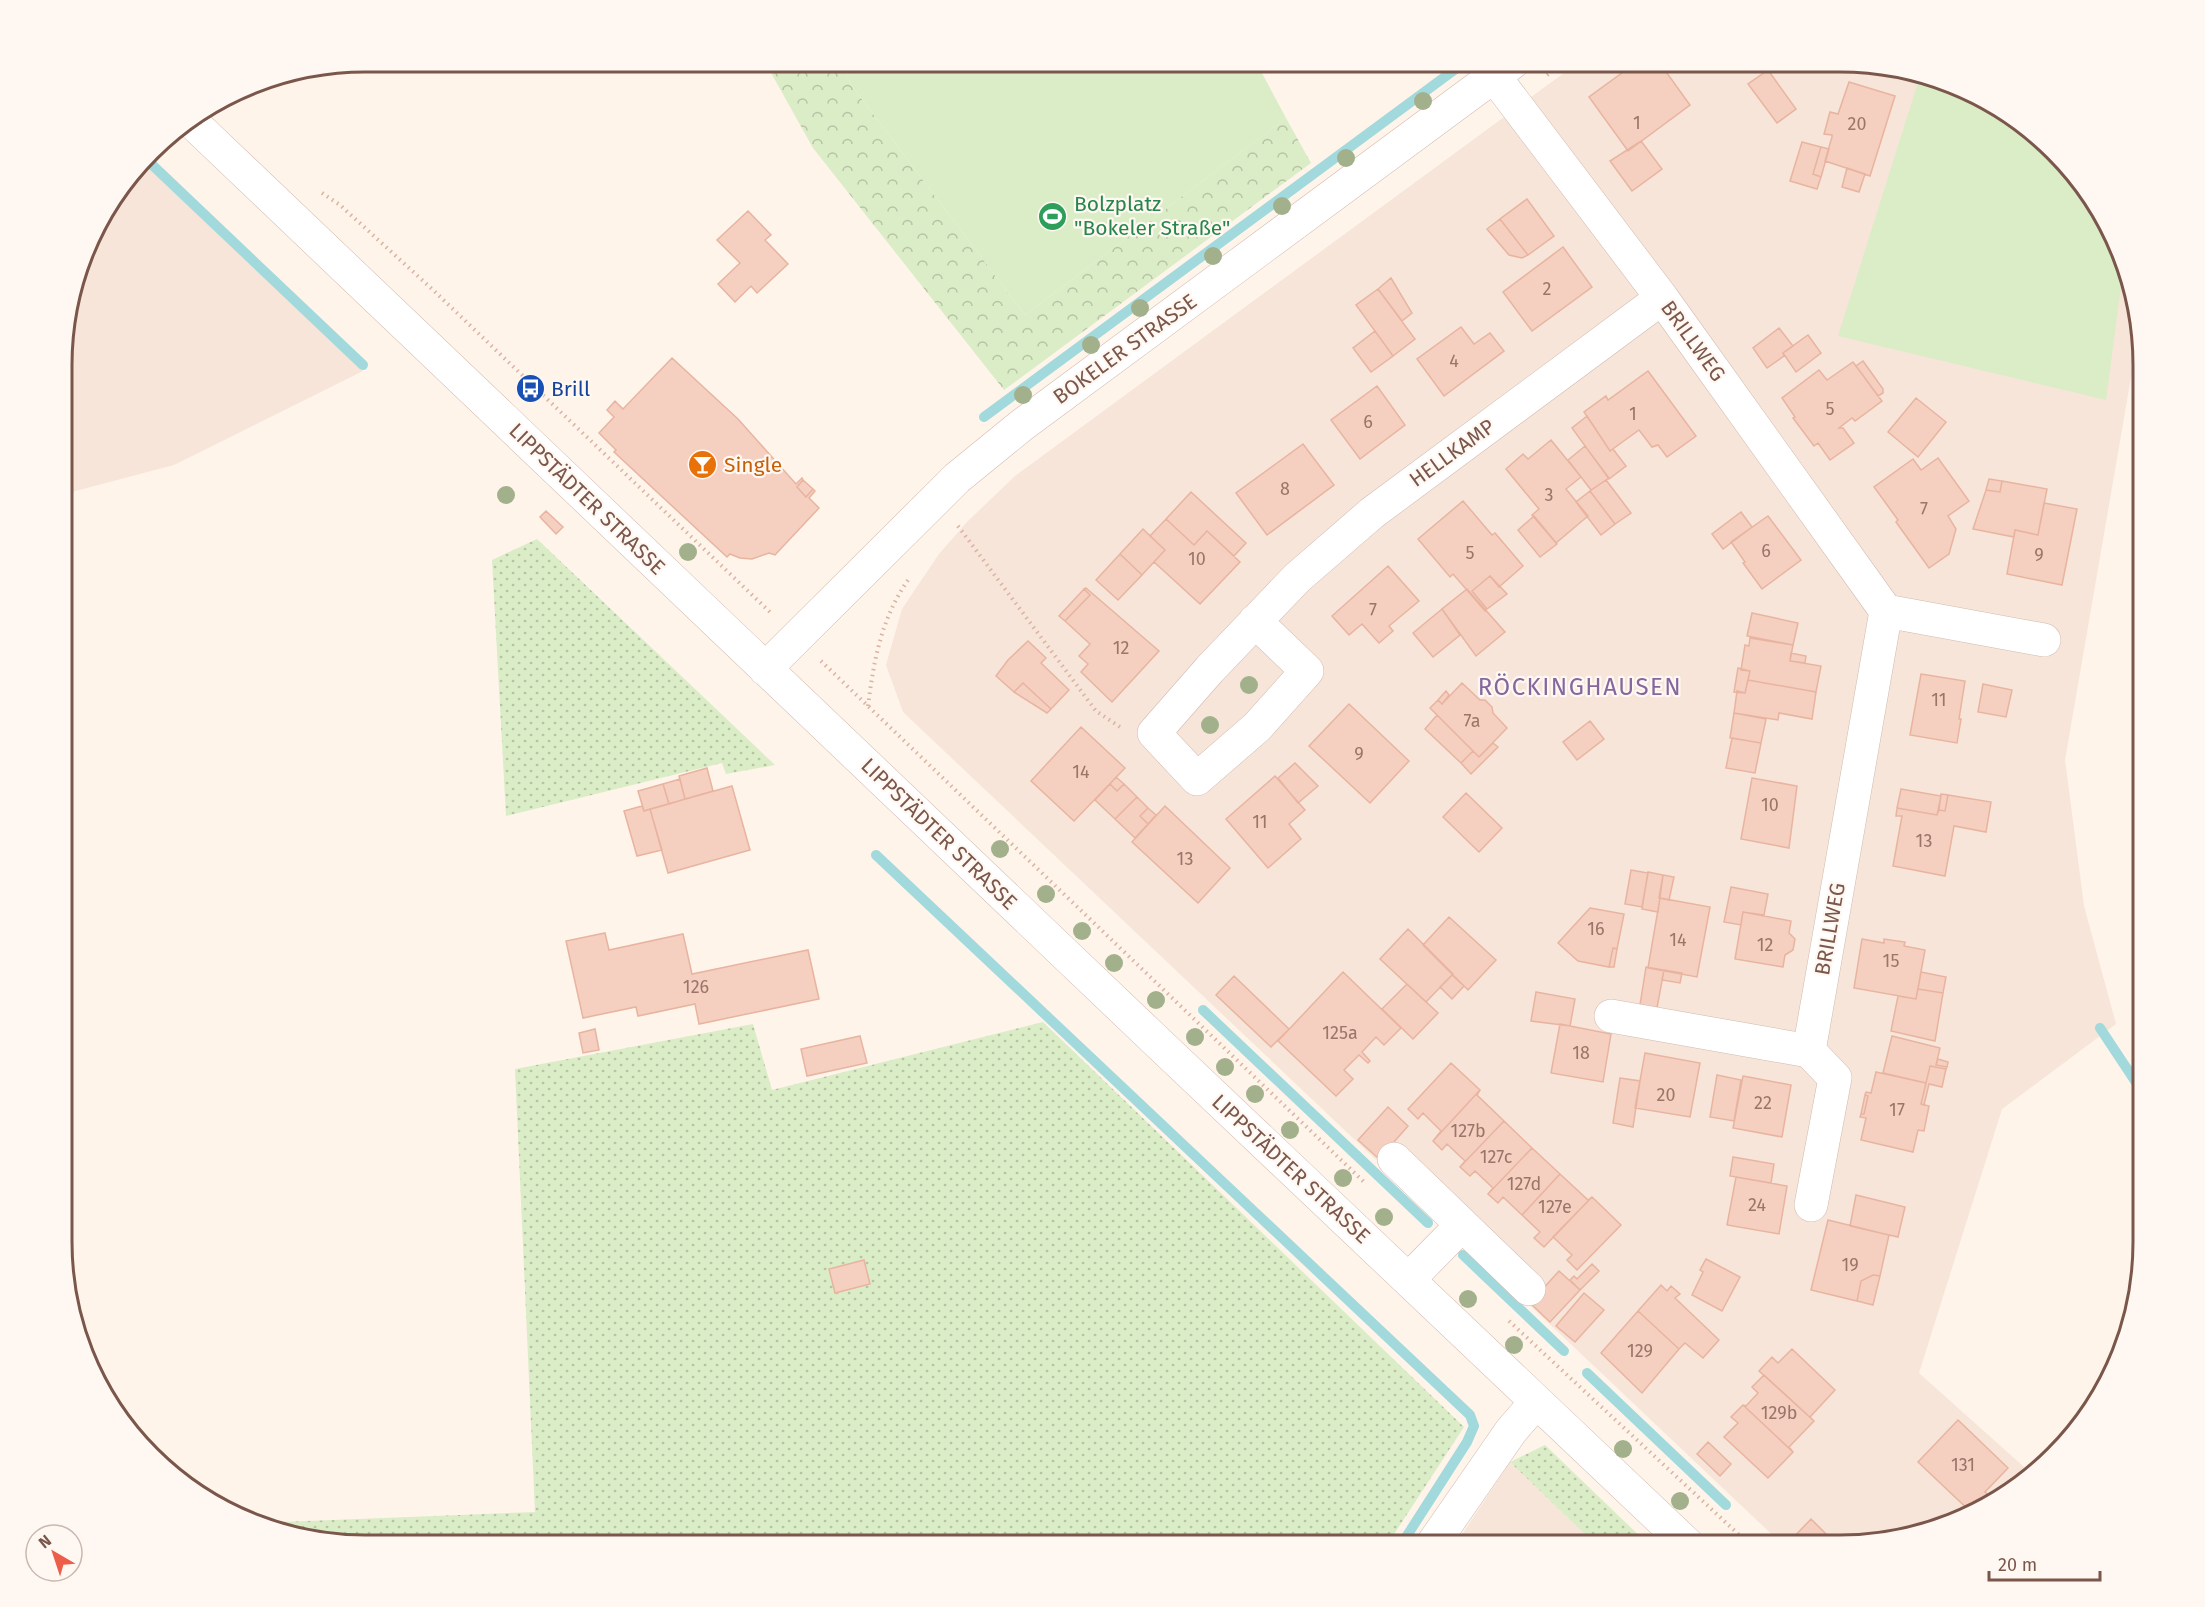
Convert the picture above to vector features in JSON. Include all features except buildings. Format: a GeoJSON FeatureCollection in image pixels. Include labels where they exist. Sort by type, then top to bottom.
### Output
{"type":"FeatureCollection","features":[{"type":"Feature","properties":{"kind":"street","name":"BOKELER STRASSE"},"geometry":{"type":"LineString","coordinates":[[765,669],[957,478],[1022,425],[1500,72]]}},
{"type":"Feature","properties":{"kind":"street","name":"BRILLWEG"},"geometry":{"type":"LineString","coordinates":[[1506,72],[1662,298],[1886,611],[1809,1051]]}},
{"type":"Feature","properties":{"kind":"street","name":"LIPPSTÄDTER STRASSE"},"geometry":{"type":"LineString","coordinates":[[196,125],[1678,1535]]}},
{"type":"Feature","properties":{"kind":"street","name":"HELLKAMP"},"geometry":{"type":"LineString","coordinates":[[1154,733],[1297,578],[1372,513],[1662,298]]}},
{"type":"Feature","properties":{"kind":"street"},"geometry":{"type":"LineString","coordinates":[[1886,611],[2044,640]]}},
{"type":"Feature","properties":{"kind":"street"},"geometry":{"type":"LineString","coordinates":[[1154,733],[1197,779],[1257,727],[1308,671],[1255,621]]}},
{"type":"Feature","properties":{"kind":"street"},"geometry":{"type":"LineString","coordinates":[[1611,1016],[1809,1051],[1835,1077],[1811,1205]]}},
{"type":"Feature","properties":{"kind":"street"},"geometry":{"type":"LineString","coordinates":[[1394,1159],[1529,1289]]}},
{"type":"Feature","properties":{"kind":"street"},"geometry":{"type":"LineString","coordinates":[[1409,1279],[1462,1225]]}},
{"type":"Feature","properties":{"kind":"street"},"geometry":{"type":"LineString","coordinates":[[1439,1535],[1506,1439],[1536,1402]]}},
{"type":"Feature","properties":{"kind":"path"},"geometry":{"type":"LineString","coordinates":[[315,189],[340,205],[432,289],[1368,1186]]}},
{"type":"Feature","properties":{"kind":"path"},"geometry":{"type":"LineString","coordinates":[[954,521],[1096,711],[1127,733],[1154,733]]}},
{"type":"Feature","properties":{"kind":"path"},"geometry":{"type":"LineString","coordinates":[[867,706],[874,660],[893,602],[912,575]]}},
{"type":"Feature","properties":{"kind":"path"},"geometry":{"type":"LineString","coordinates":[[1504,1316],[1739,1535]]}},
{"type":"Feature","properties":{"kind":"shaded area"},"geometry":{"type":"Polygon","coordinates":[[[1565,72],[1840,72],[1897,78],[1952,94],[1987,111],[2019,132],[2047,158],[2073,186],[2103,235],[2123,289],[2132,345],[2133,366],[2065,760],[2084,906],[2116,1024],[2002,1109],[1919,1373],[2026,1469],[2003,1486],[1970,1505],[1916,1525],[1860,1534],[1772,1535],[903,712],[886,665],[902,609],[939,554],[967,522],[1015,476],[1565,72]]]}},
{"type":"Feature","properties":{"kind":"shaded area"},"geometry":{"type":"Polygon","coordinates":[[[148,168],[363,371],[174,465],[72,492],[72,365],[75,326],[82,289],[94,253],[111,218],[132,186],[148,168]]]}},
{"type":"Feature","properties":{"kind":"shaded area"},"geometry":{"type":"Polygon","coordinates":[[[1510,1462],[1586,1535],[1462,1535],[1510,1462]]]}},
{"type":"Feature","properties":{"kind":"green space"},"geometry":{"type":"Polygon","coordinates":[[[771,72],[844,72],[852,86],[1025,315],[1286,118],[1311,163],[1004,390],[813,148],[771,72]]]}},
{"type":"Feature","properties":{"kind":"green space","name":"Bolzplatz \"Bokeler Straße\""},"geometry":{"type":"Polygon","coordinates":[[[844,72],[1261,72],[1286,118],[1025,315],[852,86],[844,72]]]}},
{"type":"Feature","properties":{"kind":"green space"},"geometry":{"type":"Polygon","coordinates":[[[1918,83],[1952,94],[1987,111],[2019,132],[2047,158],[2073,186],[2094,218],[2111,253],[2121,284],[2106,400],[1838,336],[1918,83]]]}},
{"type":"Feature","properties":{"kind":"green space"},"geometry":{"type":"Polygon","coordinates":[[[537,539],[775,765],[726,774],[722,763],[506,816],[492,560],[537,539]]]}},
{"type":"Feature","properties":{"kind":"green space"},"geometry":{"type":"Polygon","coordinates":[[[1043,1022],[1464,1427],[1394,1535],[1003,1535],[1000,1532],[997,1535],[365,1535],[326,1532],[280,1522],[535,1512],[515,1069],[753,1024],[772,1090],[1043,1022]]]}},
{"type":"Feature","properties":{"kind":"green space"},"geometry":{"type":"Polygon","coordinates":[[[1545,1445],[1639,1535],[1586,1535],[1510,1462],[1545,1445]]]}},
{"type":"Feature","properties":{"kind":"waterway"},"geometry":{"type":"LineString","coordinates":[[984,417],[1451,72]]}},
{"type":"Feature","properties":{"kind":"waterway"},"geometry":{"type":"LineString","coordinates":[[152,165],[363,365]]}},
{"type":"Feature","properties":{"kind":"waterway"},"geometry":{"type":"LineString","coordinates":[[876,855],[1470,1415],[1474,1426],[1467,1442],[1407,1535]]}},
{"type":"Feature","properties":{"kind":"waterway"},"geometry":{"type":"LineString","coordinates":[[1203,1010],[1428,1223]]}},
{"type":"Feature","properties":{"kind":"waterway"},"geometry":{"type":"LineString","coordinates":[[2100,1028],[2133,1078]]}},
{"type":"Feature","properties":{"kind":"waterway"},"geometry":{"type":"LineString","coordinates":[[1463,1255],[1564,1351]]}},
{"type":"Feature","properties":{"kind":"waterway"},"geometry":{"type":"LineString","coordinates":[[1587,1373],[1726,1505]]}},
{"type":"Feature","properties":{"kind":"place","name":"Bolzplatz \"Bokeler Straße\""},"geometry":{"type":"Point","coordinates":[1053,216]}},
{"type":"Feature","properties":{"kind":"place","name":"Brill"},"geometry":{"type":"Point","coordinates":[530,389]}},
{"type":"Feature","properties":{"kind":"place","name":"Single"},"geometry":{"type":"Point","coordinates":[703,465]}},
{"type":"Feature","properties":{"kind":"district","name":"RÖCKINGHAUSEN"},"geometry":{"type":"Point","coordinates":[1580,687]}}]}
